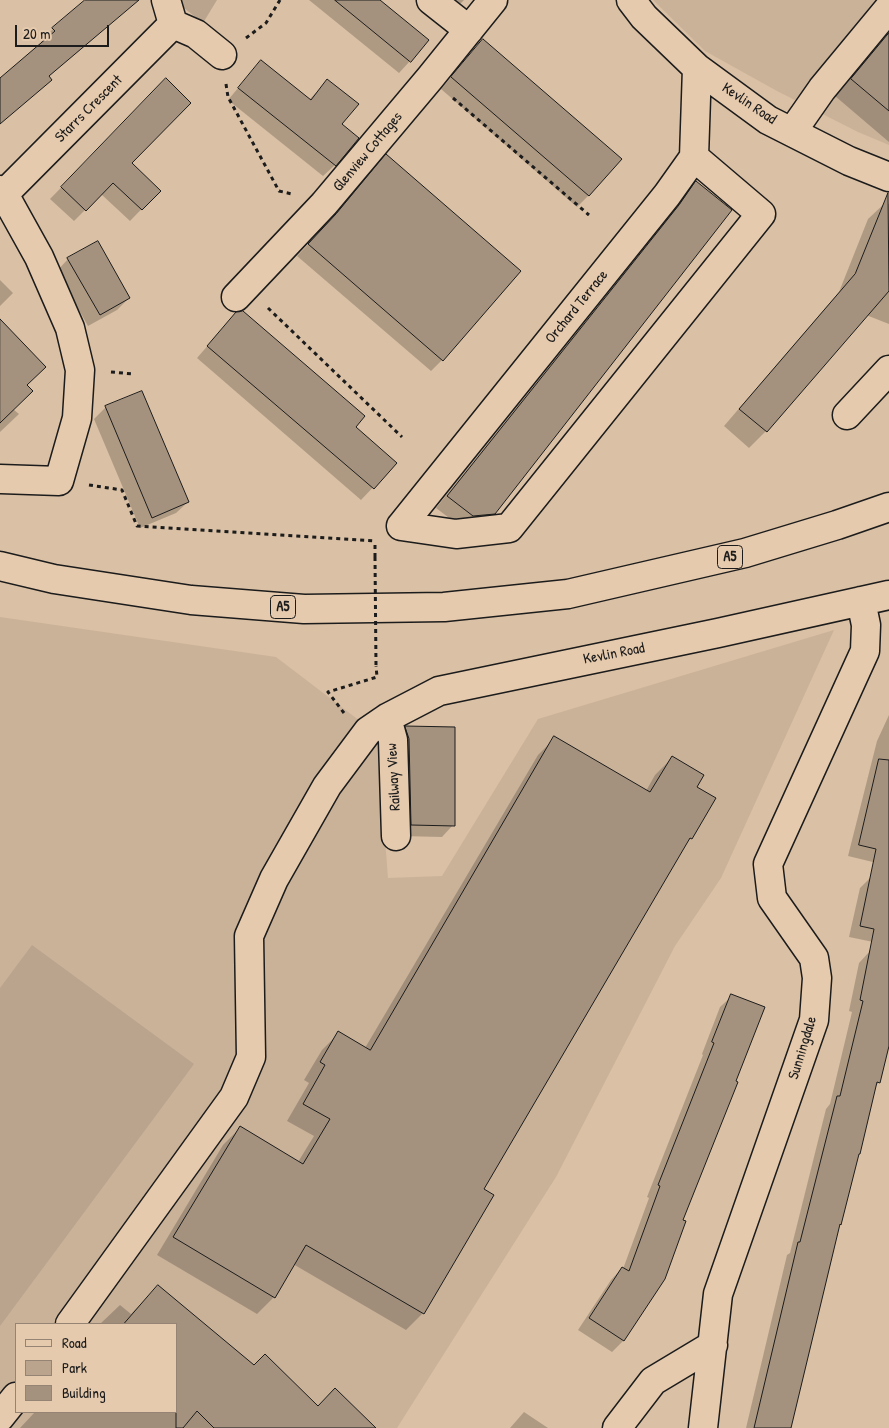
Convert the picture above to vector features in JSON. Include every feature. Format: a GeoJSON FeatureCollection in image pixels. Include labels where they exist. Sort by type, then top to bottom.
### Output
{"type":"FeatureCollection","features":[{"type":"Feature","properties":{"kind":"main road"},"geometry":{"type":"LineString","coordinates":[[431,0],[469,30]]}},
{"type":"Feature","properties":{"kind":"main road","name":"Glenview Cottages"},"geometry":{"type":"LineString","coordinates":[[241,292],[324,204],[493,0]]}},
{"type":"Feature","properties":{"kind":"main road","name":"Kevlin Road"},"geometry":{"type":"LineString","coordinates":[[631,0],[644,17],[697,68],[768,120],[849,161],[889,177]]}},
{"type":"Feature","properties":{"kind":"main road"},"geometry":{"type":"LineString","coordinates":[[792,132],[822,89],[889,8]]}},
{"type":"Feature","properties":{"kind":"main road"},"geometry":{"type":"LineString","coordinates":[[178,19],[222,55]]}},
{"type":"Feature","properties":{"kind":"main road","name":"Starrs Crescent"},"geometry":{"type":"LineString","coordinates":[[2,192],[178,19]]}},
{"type":"Feature","properties":{"kind":"main road"},"geometry":{"type":"LineString","coordinates":[[694,157],[697,68]]}},
{"type":"Feature","properties":{"kind":"main road","name":"Orchard Terrace"},"geometry":{"type":"LineString","coordinates":[[694,157],[761,214],[509,528],[456,534],[401,526],[667,195],[694,157]]}},
{"type":"Feature","properties":{"kind":"main road"},"geometry":{"type":"LineString","coordinates":[[0,479],[59,481],[77,418],[80,370],[70,328],[39,257],[2,192]]}},
{"type":"Feature","properties":{"kind":"main road"},"geometry":{"type":"LineString","coordinates":[[847,415],[889,370]]}},
{"type":"Feature","properties":{"kind":"main road","name":"A5"},"geometry":{"type":"LineString","coordinates":[[0,566],[54,579],[191,600],[304,609],[444,607],[568,594],[745,554],[889,507]]}},
{"type":"Feature","properties":{"kind":"main road","name":"Kevlin Road"},"geometry":{"type":"LineString","coordinates":[[370,732],[439,691],[889,595]]}},
{"type":"Feature","properties":{"kind":"main road","name":"Sunningdale"},"geometry":{"type":"LineString","coordinates":[[704,1428],[718,1294],[814,1020],[817,978],[814,958],[772,898],[768,864],[864,651],[866,625],[861,601]]}},
{"type":"Feature","properties":{"kind":"main road"},"geometry":{"type":"LineString","coordinates":[[71,1323],[234,1097],[251,1057],[249,936],[279,870],[326,786],[370,732]]}},
{"type":"Feature","properties":{"kind":"main road","name":"Railway View"},"geometry":{"type":"LineString","coordinates":[[370,732],[393,740],[396,836]]}},
{"type":"Feature","properties":{"kind":"main road"},"geometry":{"type":"LineString","coordinates":[[617,1428],[653,1381],[713,1344]]}},
{"type":"Feature","properties":{"kind":"main road"},"geometry":{"type":"LineString","coordinates":[[0,1417],[15,1398]]}},
{"type":"Feature","properties":{"kind":"path"},"geometry":{"type":"LineString","coordinates":[[280,0],[266,23],[222,55],[228,97],[279,190],[324,204]]}},
{"type":"Feature","properties":{"kind":"path"},"geometry":{"type":"LineString","coordinates":[[430,78],[589,215]]}},
{"type":"Feature","properties":{"kind":"path"},"geometry":{"type":"LineString","coordinates":[[241,292],[402,437]]}},
{"type":"Feature","properties":{"kind":"path"},"geometry":{"type":"LineString","coordinates":[[59,481],[122,490],[138,526],[375,541],[376,677],[328,692],[347,716],[370,732]]}},
{"type":"Feature","properties":{"kind":"shaded area"},"geometry":{"type":"Polygon","coordinates":[[[653,0],[889,0],[889,145],[858,132],[777,91],[705,51],[653,0]]]}},
{"type":"Feature","properties":{"kind":"shaded area"},"geometry":{"type":"Polygon","coordinates":[[[0,617],[276,657],[377,734],[388,878],[442,876],[538,719],[834,630],[721,878],[675,946],[556,1177],[397,1428],[0,1428],[0,617]]]}},
{"type":"Feature","properties":{"kind":"green space"},"geometry":{"type":"Polygon","coordinates":[[[179,0],[217,0],[203,23],[184,8],[179,0]]]}},
{"type":"Feature","properties":{"kind":"green space"},"geometry":{"type":"Polygon","coordinates":[[[32,945],[194,1064],[0,1326],[0,988],[32,945]]]}},
{"type":"Feature","properties":{"kind":"building"},"geometry":{"type":"Polygon","coordinates":[[[85,0],[139,0],[49,76],[52,80],[0,124],[0,78],[55,31],[52,28],[85,0]]]}},
{"type":"Feature","properties":{"kind":"building"},"geometry":{"type":"Polygon","coordinates":[[[335,0],[380,0],[429,40],[411,62],[335,0]]]}},
{"type":"Feature","properties":{"kind":"building"},"geometry":{"type":"Polygon","coordinates":[[[889,33],[889,111],[851,79],[889,33]]]}},
{"type":"Feature","properties":{"kind":"building"},"geometry":{"type":"Polygon","coordinates":[[[483,39],[622,159],[589,196],[451,77],[483,39]]]}},
{"type":"Feature","properties":{"kind":"building"},"geometry":{"type":"Polygon","coordinates":[[[261,60],[311,100],[327,79],[359,104],[342,124],[359,138],[336,166],[238,88],[261,60]]]}},
{"type":"Feature","properties":{"kind":"building"},"geometry":{"type":"Polygon","coordinates":[[[166,78],[191,103],[132,163],[161,191],[142,210],[113,183],[86,211],[61,187],[166,78]]]}},
{"type":"Feature","properties":{"kind":"building"},"geometry":{"type":"Polygon","coordinates":[[[386,154],[521,271],[443,361],[308,244],[336,214],[386,154]]]}},
{"type":"Feature","properties":{"kind":"building"},"geometry":{"type":"Polygon","coordinates":[[[696,181],[732,210],[495,514],[473,516],[447,496],[679,205],[696,181]]]}},
{"type":"Feature","properties":{"kind":"building"},"geometry":{"type":"Polygon","coordinates":[[[888,193],[889,291],[767,432],[739,409],[855,274],[888,193]]]}},
{"type":"Feature","properties":{"kind":"building"},"geometry":{"type":"Polygon","coordinates":[[[98,241],[130,298],[100,315],[67,258],[98,241]]]}},
{"type":"Feature","properties":{"kind":"building"},"geometry":{"type":"Polygon","coordinates":[[[243,311],[365,416],[356,427],[397,463],[374,489],[207,346],[236,312],[243,311]]]}},
{"type":"Feature","properties":{"kind":"building"},"geometry":{"type":"Polygon","coordinates":[[[0,319],[46,367],[27,385],[33,391],[0,423],[0,319]]]}},
{"type":"Feature","properties":{"kind":"building"},"geometry":{"type":"Polygon","coordinates":[[[142,391],[189,502],[152,518],[105,406],[142,391]]]}},
{"type":"Feature","properties":{"kind":"building"},"geometry":{"type":"Polygon","coordinates":[[[405,726],[455,727],[455,826],[411,825],[409,739],[405,726]]]}},
{"type":"Feature","properties":{"kind":"building"},"geometry":{"type":"Polygon","coordinates":[[[554,736],[650,792],[672,756],[704,775],[697,787],[716,798],[692,839],[690,838],[484,1189],[494,1195],[424,1314],[306,1245],[275,1298],[173,1237],[240,1126],[303,1164],[330,1119],[303,1104],[325,1065],[320,1062],[338,1031],[370,1050],[554,736]]]}},
{"type":"Feature","properties":{"kind":"building"},"geometry":{"type":"Polygon","coordinates":[[[879,759],[889,760],[889,1046],[880,1083],[877,1082],[860,1154],[840,1224],[791,1428],[754,1428],[798,1242],[800,1242],[837,1096],[840,1096],[863,1001],[860,1000],[874,929],[860,926],[876,849],[859,845],[879,759]]]}},
{"type":"Feature","properties":{"kind":"building"},"geometry":{"type":"Polygon","coordinates":[[[731,994],[765,1007],[736,1081],[738,1082],[683,1220],[686,1221],[665,1279],[624,1341],[589,1318],[622,1267],[629,1271],[660,1186],[658,1185],[714,1043],[712,1042],[731,994]]]}},
{"type":"Feature","properties":{"kind":"building"},"geometry":{"type":"Polygon","coordinates":[[[158,1285],[254,1365],[265,1354],[318,1406],[335,1388],[376,1428],[214,1428],[197,1411],[183,1428],[176,1428],[176,1413],[178,1413],[178,1323],[125,1323],[158,1285]]]}}]}
